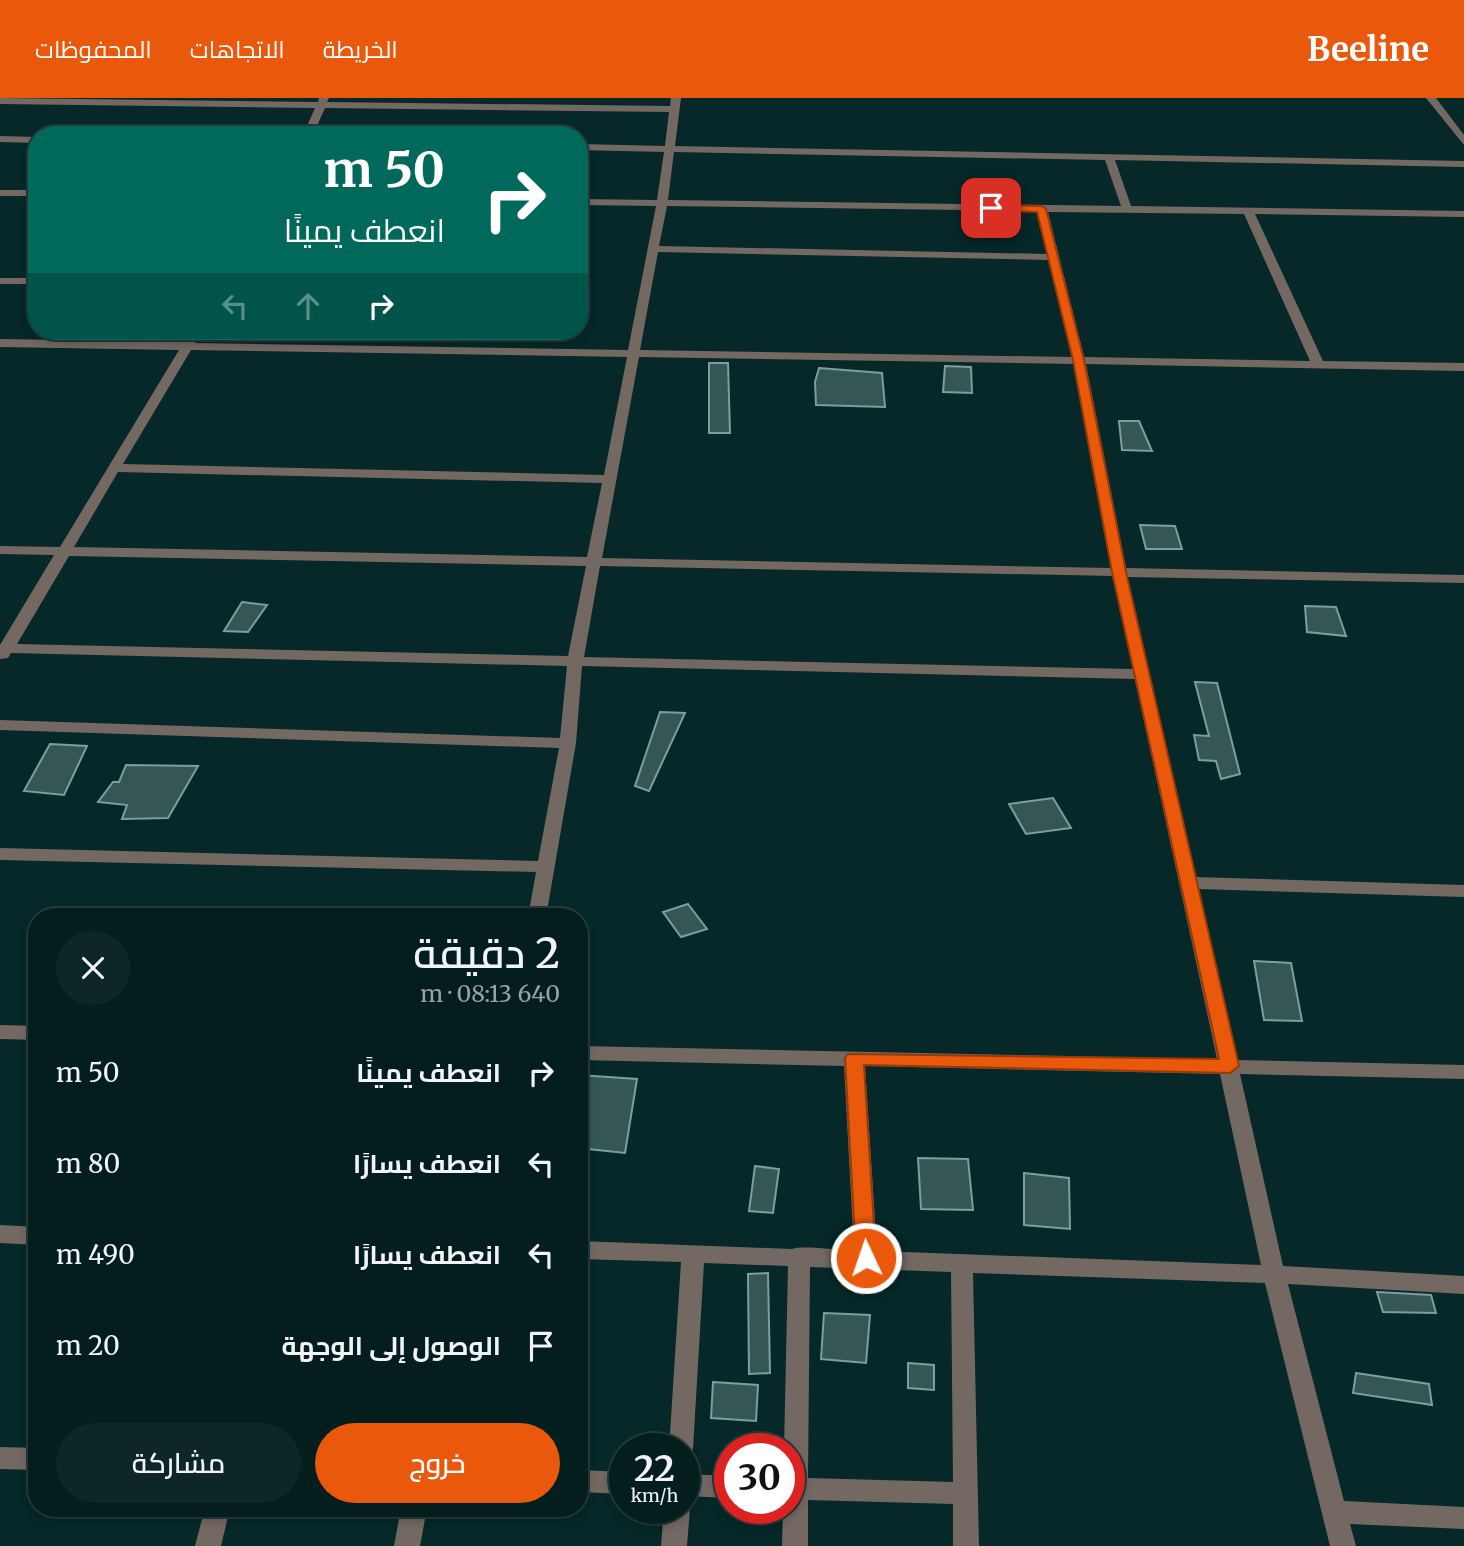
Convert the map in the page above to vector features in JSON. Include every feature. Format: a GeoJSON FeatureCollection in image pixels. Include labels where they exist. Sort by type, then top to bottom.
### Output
{"type":"FeatureCollection","features":[{"type":"Feature","properties":{"kind":"street"},"geometry":{"type":"LineString","coordinates":[[1431,98],[1464,142]]}},
{"type":"Feature","properties":{"kind":"street"},"geometry":{"type":"LineString","coordinates":[[0,101],[675,103],[662,203],[575,661],[568,743],[539,908]]}},
{"type":"Feature","properties":{"kind":"street"},"geometry":{"type":"LineString","coordinates":[[311,126],[323,101]]}},
{"type":"Feature","properties":{"kind":"street"},"geometry":{"type":"LineString","coordinates":[[1447,120],[1464,120]]}},
{"type":"Feature","properties":{"kind":"street"},"geometry":{"type":"LineString","coordinates":[[0,139],[28,140]]}},
{"type":"Feature","properties":{"kind":"street"},"geometry":{"type":"LineString","coordinates":[[588,147],[1464,164]]}},
{"type":"Feature","properties":{"kind":"street"},"geometry":{"type":"LineString","coordinates":[[1109,157],[1127,209]]}},
{"type":"Feature","properties":{"kind":"street"},"geometry":{"type":"LineString","coordinates":[[0,193],[28,193]]}},
{"type":"Feature","properties":{"kind":"street"},"geometry":{"type":"LineString","coordinates":[[588,202],[1464,214]]}},
{"type":"Feature","properties":{"kind":"street"},"geometry":{"type":"LineString","coordinates":[[1042,209],[1079,360],[1119,572],[1274,1274],[1343,1546]]}},
{"type":"Feature","properties":{"kind":"street"},"geometry":{"type":"LineString","coordinates":[[1248,211],[1318,364]]}},
{"type":"Feature","properties":{"kind":"street"},"geometry":{"type":"LineString","coordinates":[[653,249],[1054,257]]}},
{"type":"Feature","properties":{"kind":"street"},"geometry":{"type":"LineString","coordinates":[[0,281],[28,281]]}},
{"type":"Feature","properties":{"kind":"street"},"geometry":{"type":"LineString","coordinates":[[3,653],[190,340]]}},
{"type":"Feature","properties":{"kind":"street"},"geometry":{"type":"LineString","coordinates":[[0,343],[1464,367]]}},
{"type":"Feature","properties":{"kind":"street"},"geometry":{"type":"LineString","coordinates":[[114,468],[609,479]]}},
{"type":"Feature","properties":{"kind":"street"},"geometry":{"type":"LineString","coordinates":[[0,550],[1464,579]]}},
{"type":"Feature","properties":{"kind":"street"},"geometry":{"type":"LineString","coordinates":[[3,653],[575,661],[1142,674]]}},
{"type":"Feature","properties":{"kind":"street"},"geometry":{"type":"LineString","coordinates":[[0,725],[568,743]]}},
{"type":"Feature","properties":{"kind":"street"},"geometry":{"type":"LineString","coordinates":[[0,854],[548,867]]}},
{"type":"Feature","properties":{"kind":"street"},"geometry":{"type":"LineString","coordinates":[[1188,883],[1464,891]]}},
{"type":"Feature","properties":{"kind":"street"},"geometry":{"type":"LineString","coordinates":[[0,1032],[28,1033]]}},
{"type":"Feature","properties":{"kind":"street"},"geometry":{"type":"LineString","coordinates":[[588,1053],[1464,1073]]}},
{"type":"Feature","properties":{"kind":"street"},"geometry":{"type":"LineString","coordinates":[[854,1058],[866,1258]]}},
{"type":"Feature","properties":{"kind":"street"},"geometry":{"type":"LineString","coordinates":[[0,1234],[28,1236]]}},
{"type":"Feature","properties":{"kind":"street"},"geometry":{"type":"LineString","coordinates":[[588,1250],[799,1255],[1274,1274],[1463,1288]]}},
{"type":"Feature","properties":{"kind":"street"},"geometry":{"type":"LineString","coordinates":[[682,1433],[693,1253]]}},
{"type":"Feature","properties":{"kind":"street"},"geometry":{"type":"LineString","coordinates":[[794,1433],[799,1255]]}},
{"type":"Feature","properties":{"kind":"street"},"geometry":{"type":"LineString","coordinates":[[962,1262],[966,1546]]}},
{"type":"Feature","properties":{"kind":"street"},"geometry":{"type":"LineString","coordinates":[[0,1458],[28,1459]]}},
{"type":"Feature","properties":{"kind":"street"},"geometry":{"type":"LineString","coordinates":[[588,1482],[609,1483]]}},
{"type":"Feature","properties":{"kind":"street"},"geometry":{"type":"LineString","coordinates":[[805,1489],[965,1493]]}},
{"type":"Feature","properties":{"kind":"street"},"geometry":{"type":"LineString","coordinates":[[1335,1512],[1464,1518]]}},
{"type":"Feature","properties":{"kind":"street"},"geometry":{"type":"LineString","coordinates":[[208,1546],[216,1517]]}},
{"type":"Feature","properties":{"kind":"street"},"geometry":{"type":"LineString","coordinates":[[407,1546],[412,1517]]}},
{"type":"Feature","properties":{"kind":"street"},"geometry":{"type":"LineString","coordinates":[[674,1546],[676,1524]]}},
{"type":"Feature","properties":{"kind":"street"},"geometry":{"type":"LineString","coordinates":[[794,1524],[795,1546]]}},
{"type":"Feature","properties":{"kind":"building"},"geometry":{"type":"Polygon","coordinates":[[[709,363],[728,363],[730,433],[709,433],[709,363]]]}},
{"type":"Feature","properties":{"kind":"building"},"geometry":{"type":"Polygon","coordinates":[[[945,366],[971,367],[972,393],[943,392],[945,366]]]}},
{"type":"Feature","properties":{"kind":"building"},"geometry":{"type":"Polygon","coordinates":[[[819,368],[882,373],[885,407],[816,405],[815,382],[819,368]]]}},
{"type":"Feature","properties":{"kind":"building"},"geometry":{"type":"Polygon","coordinates":[[[1119,421],[1139,421],[1152,451],[1122,450],[1119,421]]]}},
{"type":"Feature","properties":{"kind":"building"},"geometry":{"type":"Polygon","coordinates":[[[1140,525],[1175,526],[1182,549],[1146,549],[1140,525]]]}},
{"type":"Feature","properties":{"kind":"building"},"geometry":{"type":"Polygon","coordinates":[[[242,602],[267,605],[248,632],[224,631],[242,602]]]}},
{"type":"Feature","properties":{"kind":"building"},"geometry":{"type":"Polygon","coordinates":[[[1305,606],[1336,607],[1346,636],[1307,632],[1305,606]]]}},
{"type":"Feature","properties":{"kind":"building"},"geometry":{"type":"Polygon","coordinates":[[[1195,682],[1217,683],[1240,774],[1221,779],[1216,761],[1199,760],[1194,735],[1209,736],[1195,682]]]}},
{"type":"Feature","properties":{"kind":"building"},"geometry":{"type":"Polygon","coordinates":[[[660,712],[685,713],[649,791],[635,786],[660,712]]]}},
{"type":"Feature","properties":{"kind":"building"},"geometry":{"type":"Polygon","coordinates":[[[50,744],[87,746],[64,795],[24,791],[50,744]]]}},
{"type":"Feature","properties":{"kind":"building"},"geometry":{"type":"Polygon","coordinates":[[[126,765],[198,766],[168,818],[122,819],[127,805],[98,802],[113,782],[119,782],[126,765]]]}},
{"type":"Feature","properties":{"kind":"building"},"geometry":{"type":"Polygon","coordinates":[[[1053,798],[1071,828],[1026,834],[1009,804],[1053,798]]]}},
{"type":"Feature","properties":{"kind":"building"},"geometry":{"type":"Polygon","coordinates":[[[688,904],[707,929],[681,937],[663,912],[688,904]]]}},
{"type":"Feature","properties":{"kind":"building"},"geometry":{"type":"Polygon","coordinates":[[[1254,961],[1291,963],[1302,1021],[1264,1020],[1254,961]]]}},
{"type":"Feature","properties":{"kind":"building"},"geometry":{"type":"Polygon","coordinates":[[[588,1076],[637,1079],[625,1153],[588,1149],[588,1076]]]}},
{"type":"Feature","properties":{"kind":"building"},"geometry":{"type":"Polygon","coordinates":[[[918,1158],[968,1159],[973,1210],[921,1209],[918,1158]]]}},
{"type":"Feature","properties":{"kind":"building"},"geometry":{"type":"Polygon","coordinates":[[[755,1166],[779,1169],[773,1213],[749,1211],[755,1166]]]}},
{"type":"Feature","properties":{"kind":"building"},"geometry":{"type":"Polygon","coordinates":[[[1024,1173],[1069,1178],[1070,1229],[1024,1225],[1024,1173]]]}},
{"type":"Feature","properties":{"kind":"building"},"geometry":{"type":"Polygon","coordinates":[[[768,1273],[770,1373],[749,1374],[748,1274],[768,1273]]]}},
{"type":"Feature","properties":{"kind":"building"},"geometry":{"type":"Polygon","coordinates":[[[1377,1292],[1431,1295],[1436,1313],[1383,1312],[1377,1292]]]}},
{"type":"Feature","properties":{"kind":"building"},"geometry":{"type":"Polygon","coordinates":[[[824,1313],[870,1315],[866,1363],[821,1359],[824,1313]]]}},
{"type":"Feature","properties":{"kind":"building"},"geometry":{"type":"Polygon","coordinates":[[[908,1363],[934,1365],[934,1390],[908,1388],[908,1363]]]}},
{"type":"Feature","properties":{"kind":"building"},"geometry":{"type":"Polygon","coordinates":[[[1356,1373],[1429,1384],[1432,1405],[1353,1393],[1356,1373]]]}},
{"type":"Feature","properties":{"kind":"building"},"geometry":{"type":"Polygon","coordinates":[[[713,1382],[758,1385],[756,1421],[711,1418],[713,1382]]]}},
{"type":"Feature","properties":{"kind":"route"},"geometry":{"type":"LineString","coordinates":[[866,1258],[854,1058],[1230,1066],[1119,572],[1079,360],[1042,209],[991,208]]}}]}
